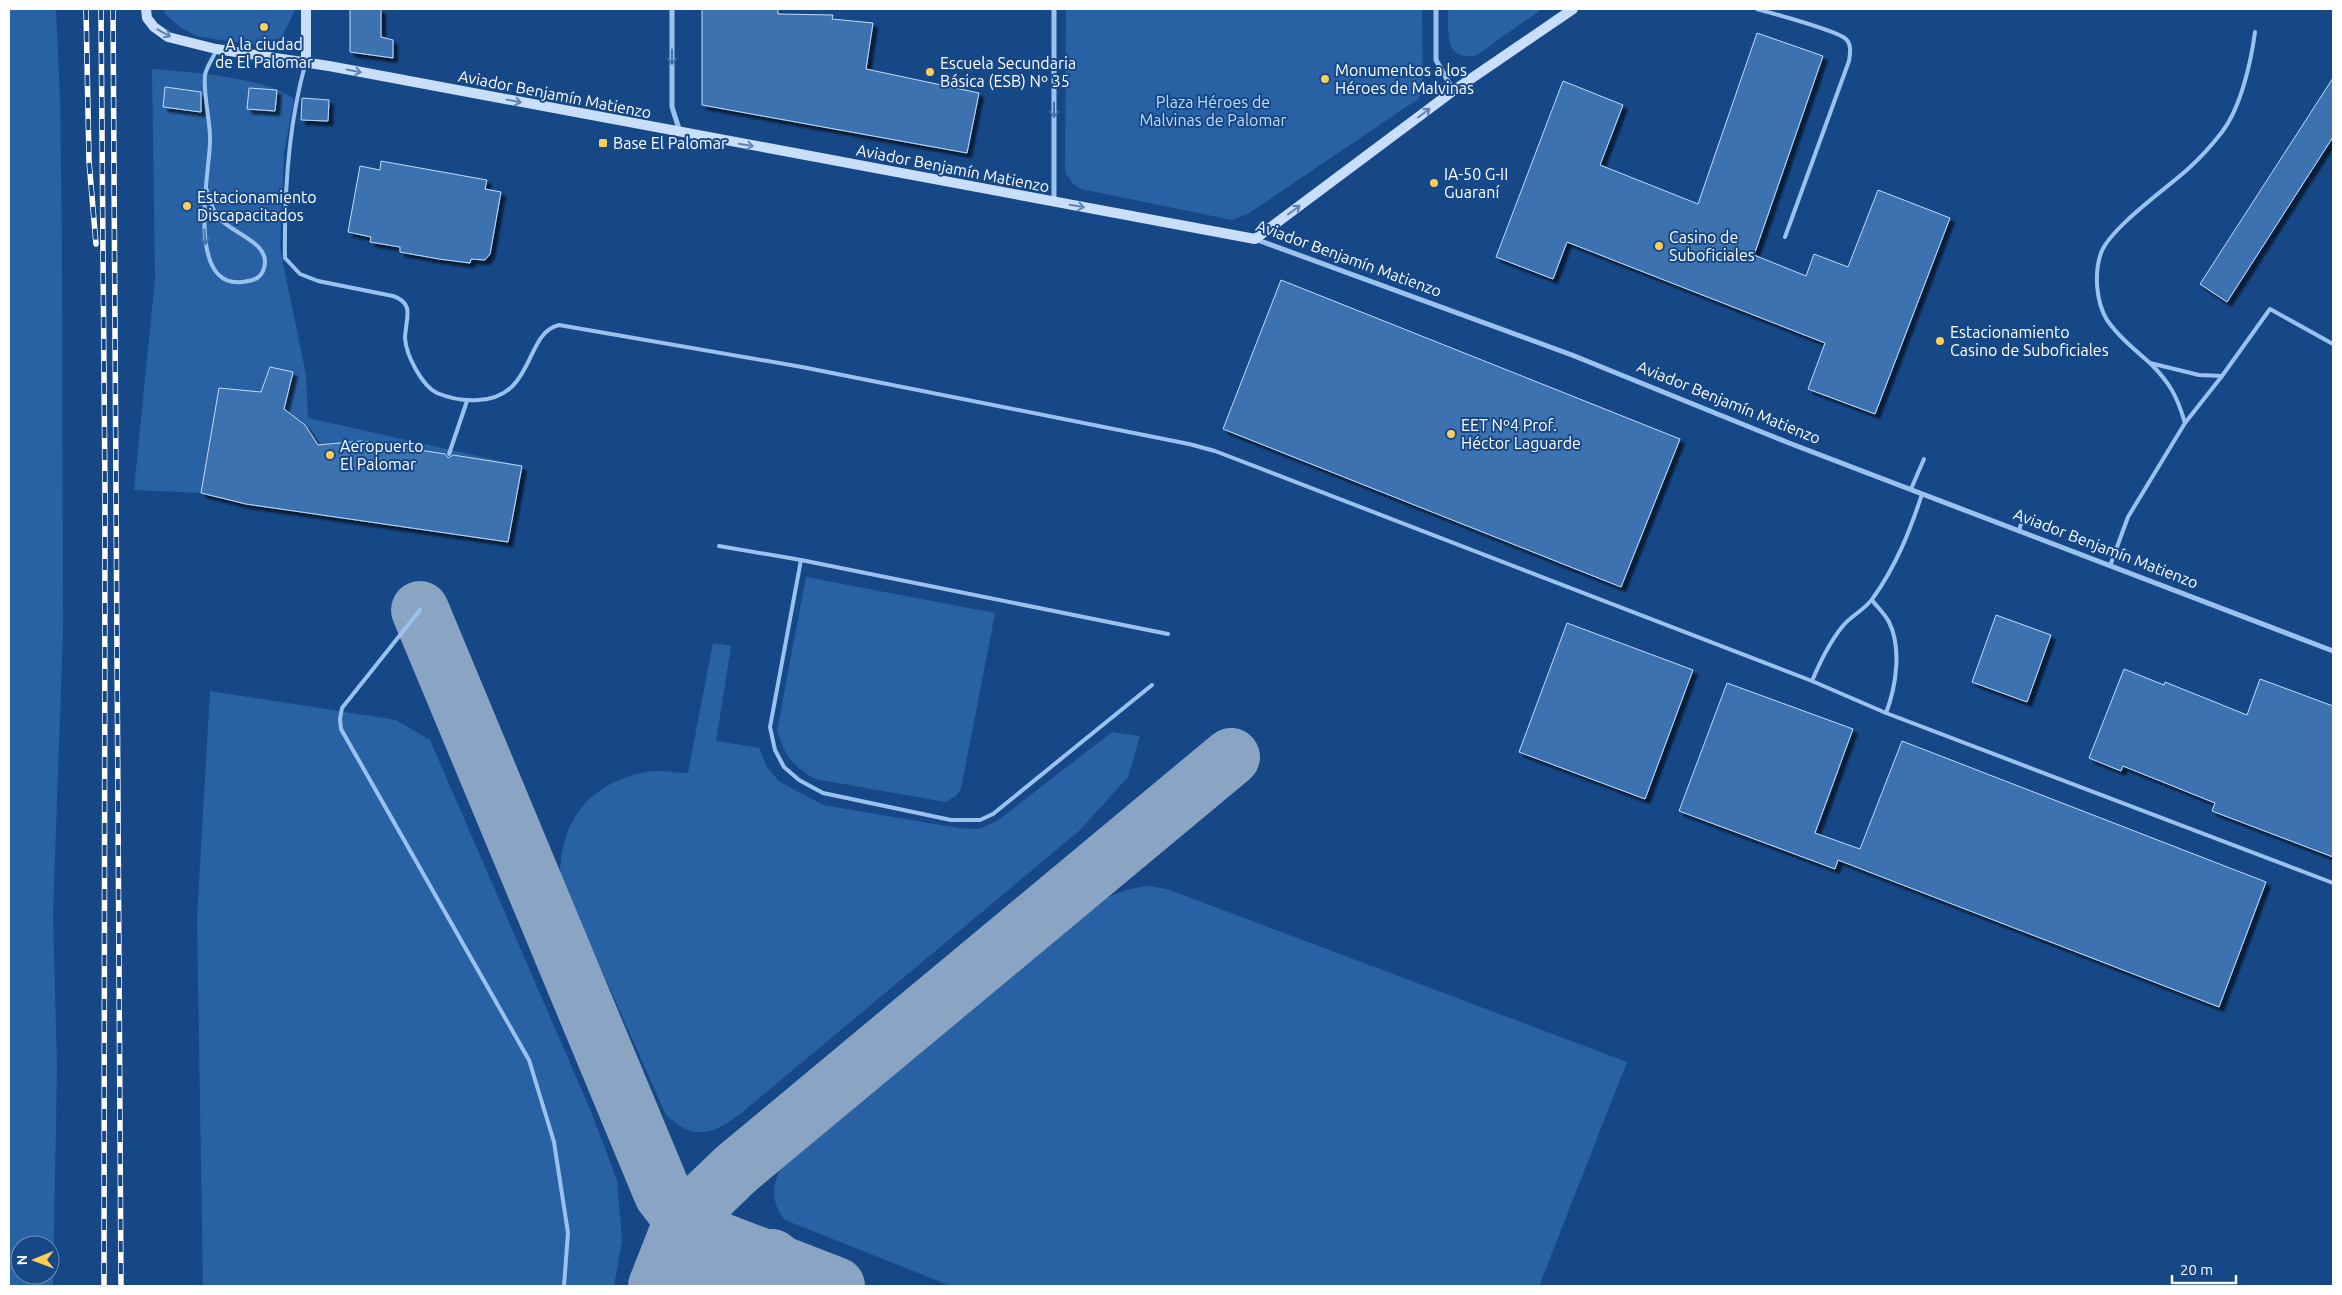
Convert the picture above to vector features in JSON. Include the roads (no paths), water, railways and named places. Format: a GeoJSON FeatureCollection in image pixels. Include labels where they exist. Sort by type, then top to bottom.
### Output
{"type":"FeatureCollection","features":[{"type":"Feature","properties":{"kind":"street","name":"Aviador Benjamín Matienzo"},"geometry":{"type":"LineString","coordinates":[[146,9],[147,18],[162,33],[216,49],[306,62],[1255,239],[1572,355],[1788,443],[2333,651]]}},
{"type":"Feature","properties":{"kind":"street"},"geometry":{"type":"LineString","coordinates":[[306,9],[306,62]]}},
{"type":"Feature","properties":{"kind":"street"},"geometry":{"type":"LineString","coordinates":[[672,9],[672,107],[680,133]]}},
{"type":"Feature","properties":{"kind":"street"},"geometry":{"type":"LineString","coordinates":[[1054,9],[1054,202]]}},
{"type":"Feature","properties":{"kind":"street"},"geometry":{"type":"LineString","coordinates":[[1436,9],[1436,60],[1453,91]]}},
{"type":"Feature","properties":{"kind":"street"},"geometry":{"type":"LineString","coordinates":[[1255,239],[1453,91],[1573,9]]}},
{"type":"Feature","properties":{"kind":"lane"},"geometry":{"type":"LineString","coordinates":[[1757,9],[1830,32],[1845,39],[1850,48],[1849,61],[1785,237]]}},
{"type":"Feature","properties":{"kind":"lane"},"geometry":{"type":"LineString","coordinates":[[2185,423],[2177,397],[2166,380],[2124,340],[2107,319],[2100,302],[2097,281],[2101,253],[2130,218],[2190,167],[2223,130],[2250,66],[2255,32]]}},
{"type":"Feature","properties":{"kind":"lane"},"geometry":{"type":"LineString","coordinates":[[206,188],[216,215],[235,232],[254,242],[264,252],[266,261],[264,270],[256,279],[245,282],[222,278],[212,267],[205,242],[206,188],[210,141],[205,73],[216,49]]}},
{"type":"Feature","properties":{"kind":"lane"},"geometry":{"type":"LineString","coordinates":[[306,62],[297,94],[288,157],[285,258],[300,274],[318,281],[393,296],[403,300],[407,308],[405,340],[412,363],[431,390],[451,399],[486,400],[509,391],[524,372],[543,332],[550,327],[559,325],[802,367],[1189,444],[1215,451],[1812,681],[1886,713],[2333,883]]}},
{"type":"Feature","properties":{"kind":"lane"},"geometry":{"type":"LineString","coordinates":[[2110,566],[2128,516],[2185,423],[2222,376],[2270,309],[2333,344]]}},
{"type":"Feature","properties":{"kind":"lane"},"geometry":{"type":"LineString","coordinates":[[2150,363],[2200,375],[2222,376]]}},
{"type":"Feature","properties":{"kind":"lane"},"geometry":{"type":"LineString","coordinates":[[449,454],[467,400]]}},
{"type":"Feature","properties":{"kind":"lane"},"geometry":{"type":"LineString","coordinates":[[1911,489],[1924,459]]}},
{"type":"Feature","properties":{"kind":"lane"},"geometry":{"type":"LineString","coordinates":[[1812,681],[1822,657],[1842,626],[1872,600],[1900,552],[1910,530],[1922,494]]}},
{"type":"Feature","properties":{"kind":"lane"},"geometry":{"type":"LineString","coordinates":[[2019,531],[2022,520]]}},
{"type":"Feature","properties":{"kind":"lane"},"geometry":{"type":"LineString","coordinates":[[720,546],[801,560],[1168,634]]}},
{"type":"Feature","properties":{"kind":"lane"},"geometry":{"type":"LineString","coordinates":[[801,560],[770,727],[775,750],[784,767],[799,780],[823,793],[951,820],[980,820],[993,814],[1152,685]]}},
{"type":"Feature","properties":{"kind":"lane"},"geometry":{"type":"LineString","coordinates":[[1872,600],[1889,622],[1896,647],[1892,696],[1886,713]]}},
{"type":"Feature","properties":{"kind":"lane"},"geometry":{"type":"LineString","coordinates":[[420,610],[342,708],[340,718],[341,729],[529,1060],[554,1142],[568,1232],[564,1286]]}},
{"type":"Feature","properties":{"kind":"railway"},"geometry":{"type":"LineString","coordinates":[[86,9],[89,161],[96,244]]}},
{"type":"Feature","properties":{"kind":"railway"},"geometry":{"type":"LineString","coordinates":[[101,9],[105,493],[104,1286]]}},
{"type":"Feature","properties":{"kind":"railway"},"geometry":{"type":"LineString","coordinates":[[113,9],[121,1286]]}},
{"type":"Feature","properties":{"kind":"place","name":"A la ciudad de El Palomar"},"geometry":{"type":"Point","coordinates":[264,27]}},
{"type":"Feature","properties":{"kind":"place","name":"Escuela Secundaria Básica (ESB) Nº 35"},"geometry":{"type":"Point","coordinates":[930,72]}},
{"type":"Feature","properties":{"kind":"place","name":"Monumentos a los Héroes de Malvinas"},"geometry":{"type":"Point","coordinates":[1325,79]}},
{"type":"Feature","properties":{"kind":"place","name":"Base El Palomar"},"geometry":{"type":"Point","coordinates":[603,143]}},
{"type":"Feature","properties":{"kind":"place","name":"IA-50 G-II Guaraní"},"geometry":{"type":"Point","coordinates":[1434,183]}},
{"type":"Feature","properties":{"kind":"place","name":"Estacionamiento Discapacitados"},"geometry":{"type":"Point","coordinates":[187,206]}},
{"type":"Feature","properties":{"kind":"place","name":"Casino de Suboficiales"},"geometry":{"type":"Point","coordinates":[1659,246]}},
{"type":"Feature","properties":{"kind":"place","name":"Estacionamiento Casino de Suboficiales"},"geometry":{"type":"Point","coordinates":[1940,341]}},
{"type":"Feature","properties":{"kind":"place","name":"EET Nº4 Prof. Héctor Laguarde"},"geometry":{"type":"Point","coordinates":[1451,434]}},
{"type":"Feature","properties":{"kind":"place","name":"Aeropuerto El Palomar"},"geometry":{"type":"Point","coordinates":[330,455]}},
{"type":"Feature","properties":{"kind":"park label","name":"Plaza Héroes de Malvinas de Palomar"},"geometry":{"type":"Point","coordinates":[1213,111]}}]}
